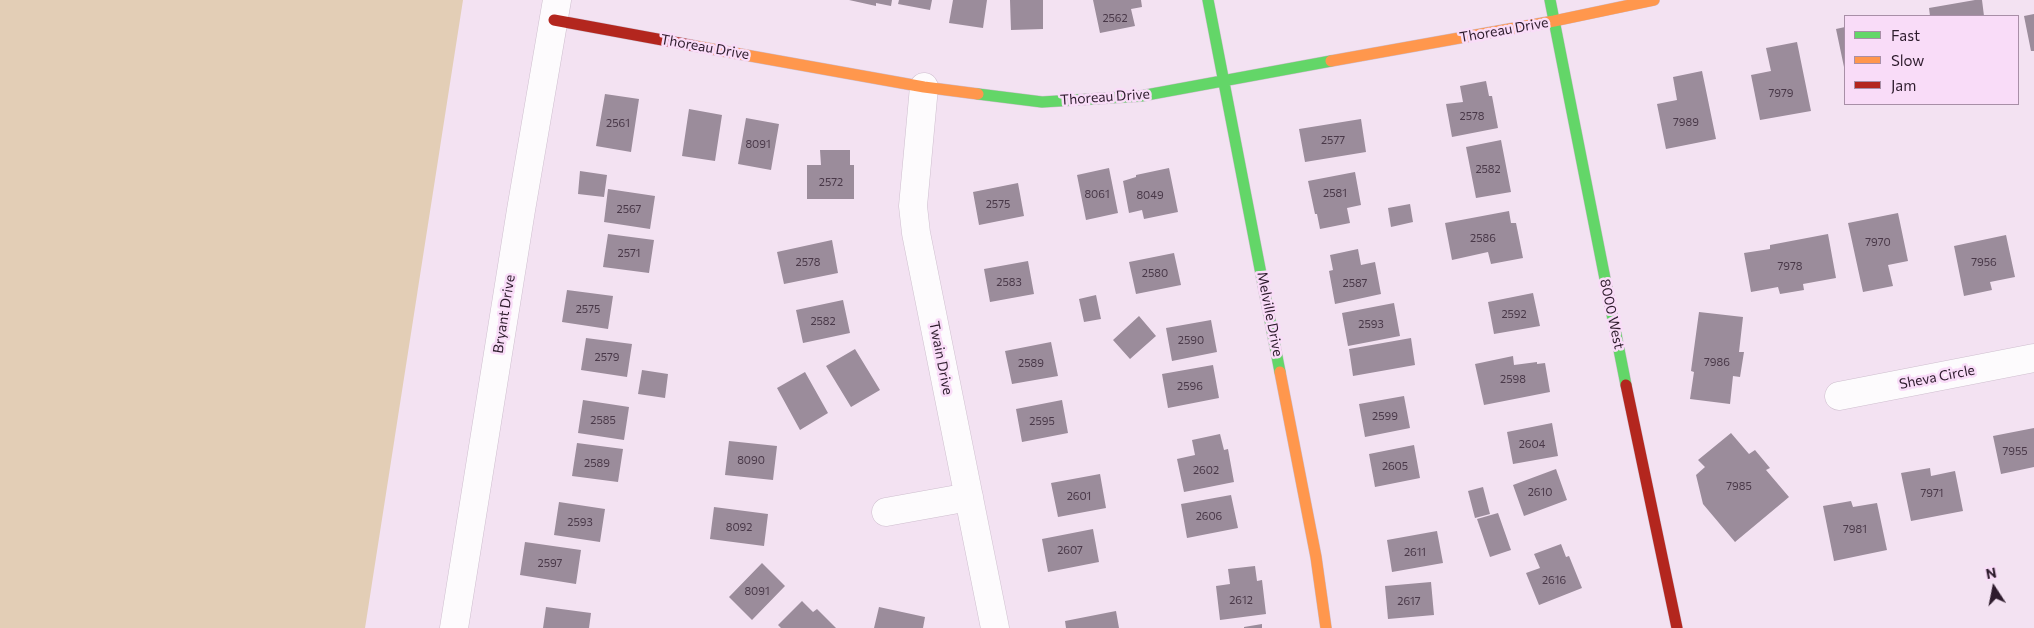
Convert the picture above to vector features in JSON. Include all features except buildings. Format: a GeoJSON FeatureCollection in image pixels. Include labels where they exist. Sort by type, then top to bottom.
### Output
{"type":"FeatureCollection","features":[{"type":"Feature","properties":{"kind":"street","name":"Melville Drive"},"geometry":{"type":"LineString","coordinates":[[1208,0],[1316,557],[1326,628]]}},
{"type":"Feature","properties":{"kind":"street","name":"8000 West"},"geometry":{"type":"LineString","coordinates":[[1550,0],[1606,285],[1677,628]]}},
{"type":"Feature","properties":{"kind":"street","name":"Thoreau Drive"},"geometry":{"type":"LineString","coordinates":[[556,10],[924,86],[1042,102],[1141,96],[1554,21],[1654,0]]}},
{"type":"Feature","properties":{"kind":"street","name":"Bryant Drive"},"geometry":{"type":"LineString","coordinates":[[454,628],[521,210],[556,10]]}},
{"type":"Feature","properties":{"kind":"street","name":"Twain Drive"},"geometry":{"type":"LineString","coordinates":[[924,86],[913,206],[916,233],[995,628]]}},
{"type":"Feature","properties":{"kind":"street","name":"Sheva Circle"},"geometry":{"type":"LineString","coordinates":[[1839,396],[2034,358]]}},
{"type":"Feature","properties":{"kind":"street"},"geometry":{"type":"LineString","coordinates":[[886,512],[969,497]]}},
{"type":"Feature","properties":{"kind":"shaded area"},"geometry":{"type":"Polygon","coordinates":[[[0,0],[463,0],[365,628],[0,628],[0,0]]]}},
{"type":"Feature","properties":{"kind":"traffic: fast"},"geometry":{"type":"LineString","coordinates":[[1208,0],[1280,372]]}},
{"type":"Feature","properties":{"kind":"traffic: fast"},"geometry":{"type":"LineString","coordinates":[[1550,0],[1626,385]]}},
{"type":"Feature","properties":{"kind":"traffic: fast"},"geometry":{"type":"LineString","coordinates":[[978,94],[1042,102],[1141,96],[1331,61]]}},
{"type":"Feature","properties":{"kind":"traffic: slow"},"geometry":{"type":"LineString","coordinates":[[1331,61],[1554,21],[1654,0]]}},
{"type":"Feature","properties":{"kind":"traffic: slow"},"geometry":{"type":"LineString","coordinates":[[695,46],[924,87],[978,94]]}},
{"type":"Feature","properties":{"kind":"traffic: slow"},"geometry":{"type":"LineString","coordinates":[[1280,372],[1316,557],[1326,628]]}},
{"type":"Feature","properties":{"kind":"traffic: jam"},"geometry":{"type":"LineString","coordinates":[[554,20],[695,46]]}},
{"type":"Feature","properties":{"kind":"traffic: jam"},"geometry":{"type":"LineString","coordinates":[[1626,385],[1677,628]]}}]}
